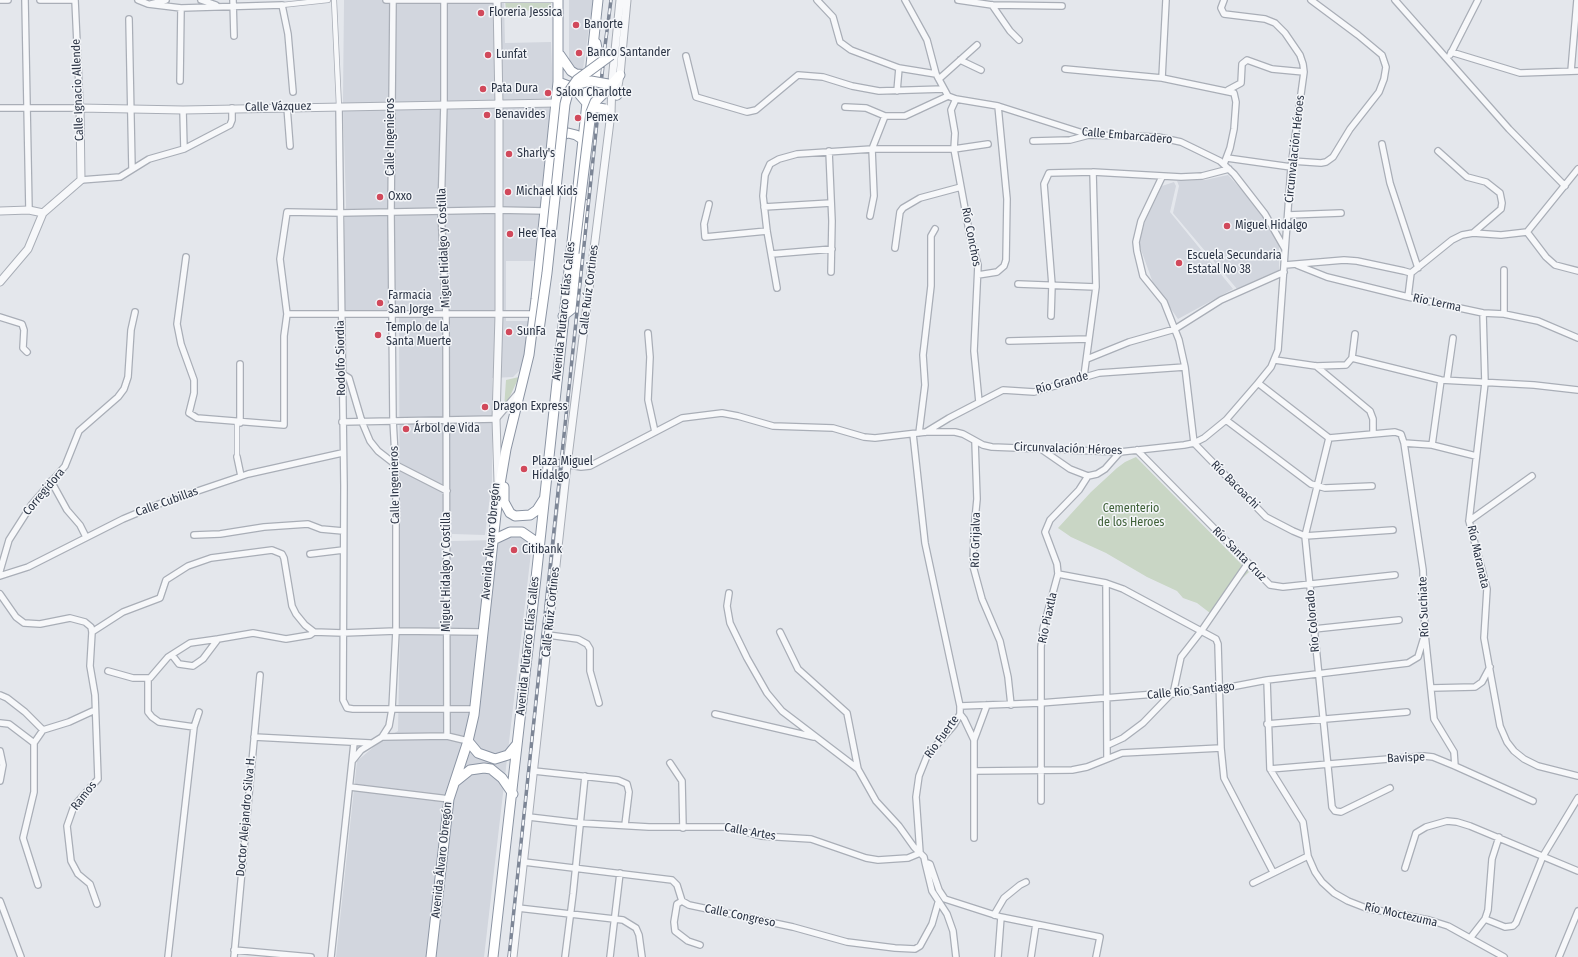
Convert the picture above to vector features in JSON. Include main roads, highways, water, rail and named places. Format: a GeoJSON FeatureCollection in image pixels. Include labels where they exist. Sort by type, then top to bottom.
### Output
{"type":"FeatureCollection","features":[{"type":"Feature","properties":{"kind":"highway"},"geometry":{"type":"LineString","coordinates":[[545,498],[530,515],[515,516],[510,513],[504,502],[504,480],[511,443],[511,426],[529,355],[546,211],[558,82],[558,0]]}},
{"type":"Feature","properties":{"kind":"highway","name":"Avenida Plutarco Elías Calles"},"geometry":{"type":"LineString","coordinates":[[493,957],[513,794],[517,743],[545,498],[582,139],[590,105],[590,76],[598,0]]}},
{"type":"Feature","properties":{"kind":"highway"},"geometry":{"type":"LineString","coordinates":[[563,316],[573,308],[597,70],[598,54],[596,45],[601,0]]}},
{"type":"Feature","properties":{"kind":"highway"},"geometry":{"type":"LineString","coordinates":[[559,54],[571,71],[583,76],[590,76]]}},
{"type":"Feature","properties":{"kind":"highway"},"geometry":{"type":"LineString","coordinates":[[529,355],[539,330],[547,273],[563,116],[568,93],[572,86],[587,71],[613,54]]}},
{"type":"Feature","properties":{"kind":"highway"},"geometry":{"type":"LineString","coordinates":[[563,316],[568,304],[589,127],[590,105],[620,75]]}},
{"type":"Feature","properties":{"kind":"highway"},"geometry":{"type":"LineString","coordinates":[[572,86],[585,81],[598,81],[609,87],[615,98]]}},
{"type":"Feature","properties":{"kind":"highway"},"geometry":{"type":"LineString","coordinates":[[558,82],[569,85],[578,91],[590,105],[608,111]]}},
{"type":"Feature","properties":{"kind":"highway"},"geometry":{"type":"LineString","coordinates":[[553,139],[559,135],[568,133],[576,135],[582,139]]}},
{"type":"Feature","properties":{"kind":"highway","name":"Avenida Álvaro Obregón"},"geometry":{"type":"LineString","coordinates":[[431,957],[449,799],[468,741],[474,709],[498,496],[511,426]]}},
{"type":"Feature","properties":{"kind":"highway"},"geometry":{"type":"LineString","coordinates":[[493,540],[510,532],[522,532],[534,541],[538,550]]}},
{"type":"Feature","properties":{"kind":"highway"},"geometry":{"type":"LineString","coordinates":[[468,741],[478,753],[491,759],[503,758],[508,755],[517,743]]}},
{"type":"Feature","properties":{"kind":"highway"},"geometry":{"type":"LineString","coordinates":[[489,769],[491,759]]}},
{"type":"Feature","properties":{"kind":"highway"},"geometry":{"type":"LineString","coordinates":[[453,784],[470,770],[489,769],[502,778],[513,794]]}},
{"type":"Feature","properties":{"kind":"railway"},"geometry":{"type":"LineString","coordinates":[[509,957],[611,0]]}},
{"type":"Feature","properties":{"kind":"place","name":"Floreria Jessica"},"geometry":{"type":"Point","coordinates":[481,13]}},
{"type":"Feature","properties":{"kind":"place","name":"Banorte"},"geometry":{"type":"Point","coordinates":[576,25]}},
{"type":"Feature","properties":{"kind":"place","name":"Banco Santander"},"geometry":{"type":"Point","coordinates":[579,53]}},
{"type":"Feature","properties":{"kind":"place","name":"Lunfat"},"geometry":{"type":"Point","coordinates":[488,55]}},
{"type":"Feature","properties":{"kind":"place","name":"Pata Dura"},"geometry":{"type":"Point","coordinates":[483,89]}},
{"type":"Feature","properties":{"kind":"place","name":"Salon Charlotte"},"geometry":{"type":"Point","coordinates":[548,93]}},
{"type":"Feature","properties":{"kind":"place","name":"Benavides"},"geometry":{"type":"Point","coordinates":[487,115]}},
{"type":"Feature","properties":{"kind":"place","name":"Pemex"},"geometry":{"type":"Point","coordinates":[578,118]}},
{"type":"Feature","properties":{"kind":"place","name":"Sharly's"},"geometry":{"type":"Point","coordinates":[509,154]}},
{"type":"Feature","properties":{"kind":"place","name":"Michael Kids"},"geometry":{"type":"Point","coordinates":[508,192]}},
{"type":"Feature","properties":{"kind":"place","name":"Oxxo"},"geometry":{"type":"Point","coordinates":[380,197]}},
{"type":"Feature","properties":{"kind":"place","name":"Miguel Hidalgo"},"geometry":{"type":"Point","coordinates":[1227,226]}},
{"type":"Feature","properties":{"kind":"place","name":"Hee Tea"},"geometry":{"type":"Point","coordinates":[510,234]}},
{"type":"Feature","properties":{"kind":"place","name":"Escuela Secundaria Estatal No 38"},"geometry":{"type":"Point","coordinates":[1179,263]}},
{"type":"Feature","properties":{"kind":"place","name":"Farmacia San Jorge"},"geometry":{"type":"Point","coordinates":[380,303]}},
{"type":"Feature","properties":{"kind":"place","name":"SunFa"},"geometry":{"type":"Point","coordinates":[509,332]}},
{"type":"Feature","properties":{"kind":"place","name":"Templo de la Santa Muerte"},"geometry":{"type":"Point","coordinates":[378,335]}},
{"type":"Feature","properties":{"kind":"place","name":"Dragon Express"},"geometry":{"type":"Point","coordinates":[485,407]}},
{"type":"Feature","properties":{"kind":"place","name":"Árbol de Vida"},"geometry":{"type":"Point","coordinates":[406,429]}},
{"type":"Feature","properties":{"kind":"place","name":"Plaza Miguel Hidalgo"},"geometry":{"type":"Point","coordinates":[524,469]}},
{"type":"Feature","properties":{"kind":"place","name":"Citibank"},"geometry":{"type":"Point","coordinates":[514,550]}},
{"type":"Feature","properties":{"kind":"park label","name":"Cementerio de los Heroes"},"geometry":{"type":"Point","coordinates":[1131,516]}}]}
